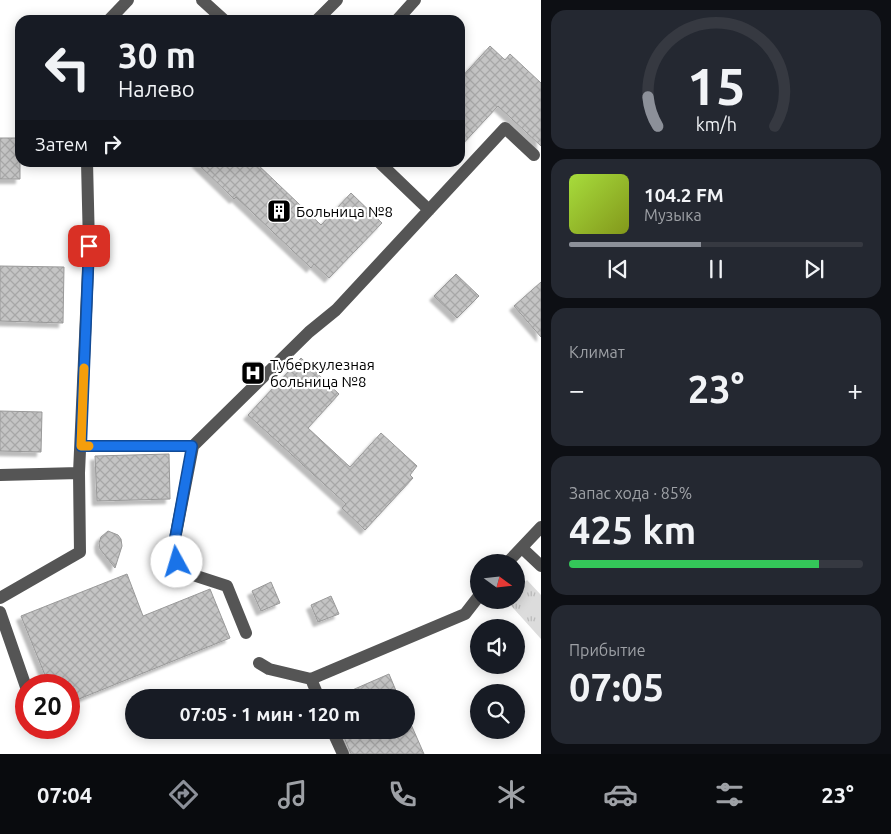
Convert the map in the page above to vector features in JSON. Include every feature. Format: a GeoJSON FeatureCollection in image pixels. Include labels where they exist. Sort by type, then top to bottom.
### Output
{"type":"FeatureCollection","features":[{"type":"Feature","properties":{"kind":"lane"},"geometry":{"type":"LineString","coordinates":[[114,15],[128,0]]}},
{"type":"Feature","properties":{"kind":"lane"},"geometry":{"type":"LineString","coordinates":[[202,0],[218,15]]}},
{"type":"Feature","properties":{"kind":"lane"},"geometry":{"type":"LineString","coordinates":[[322,15],[337,0]]}},
{"type":"Feature","properties":{"kind":"lane"},"geometry":{"type":"LineString","coordinates":[[402,15],[415,0]]}},
{"type":"Feature","properties":{"kind":"lane"},"geometry":{"type":"LineString","coordinates":[[246,633],[227,586],[187,573],[177,562],[174,544],[192,446],[309,332],[336,310],[505,128],[534,155]]}},
{"type":"Feature","properties":{"kind":"lane"},"geometry":{"type":"LineString","coordinates":[[0,598],[80,552],[79,473],[89,246],[87,167]]}},
{"type":"Feature","properties":{"kind":"lane"},"geometry":{"type":"LineString","coordinates":[[384,167],[430,210]]}},
{"type":"Feature","properties":{"kind":"lane"},"geometry":{"type":"LineString","coordinates":[[81,446],[192,446]]}},
{"type":"Feature","properties":{"kind":"lane"},"geometry":{"type":"LineString","coordinates":[[0,475],[79,473]]}},
{"type":"Feature","properties":{"kind":"lane"},"geometry":{"type":"LineString","coordinates":[[516,554],[541,527]]}},
{"type":"Feature","properties":{"kind":"lane"},"geometry":{"type":"LineString","coordinates":[[522,548],[541,566]]}},
{"type":"Feature","properties":{"kind":"lane"},"geometry":{"type":"LineString","coordinates":[[259,663],[269,669],[311,679],[465,614],[470,608]]}},
{"type":"Feature","properties":{"kind":"lane"},"geometry":{"type":"LineString","coordinates":[[0,612],[21,674]]}},
{"type":"Feature","properties":{"kind":"lane"},"geometry":{"type":"LineString","coordinates":[[311,679],[315,689]]}},
{"type":"Feature","properties":{"kind":"lane"},"geometry":{"type":"LineString","coordinates":[[336,739],[342,754]]}},
{"type":"Feature","properties":{"kind":"green space"},"geometry":{"type":"Polygon","coordinates":[[[527,580],[541,595],[541,639],[514,609],[525,609],[525,582],[527,580]]]}},
{"type":"Feature","properties":{"kind":"building"},"geometry":{"type":"Polygon","coordinates":[[[490,46],[505,60],[510,54],[541,83],[541,146],[498,106],[465,142],[465,74],[490,46]]]}},
{"type":"Feature","properties":{"kind":"building"},"geometry":{"type":"Polygon","coordinates":[[[0,138],[15,138],[15,167],[20,167],[20,179],[0,179],[0,138]]]}},
{"type":"Feature","properties":{"kind":"building","name":"Больница №8"},"geometry":{"type":"Polygon","coordinates":[[[201,167],[260,167],[321,225],[351,193],[382,223],[329,278],[314,264],[311,268],[236,197],[234,199],[201,167]]]}},
{"type":"Feature","properties":{"kind":"building"},"geometry":{"type":"Polygon","coordinates":[[[0,266],[64,267],[63,323],[0,321],[0,266]]]}},
{"type":"Feature","properties":{"kind":"building"},"geometry":{"type":"Polygon","coordinates":[[[456,274],[479,296],[457,318],[434,296],[456,274]]]}},
{"type":"Feature","properties":{"kind":"building"},"geometry":{"type":"Polygon","coordinates":[[[541,282],[541,337],[514,306],[541,282]]]}},
{"type":"Feature","properties":{"kind":"building"},"geometry":{"type":"Polygon","coordinates":[[[301,358],[339,394],[308,428],[350,467],[381,433],[417,466],[410,475],[413,478],[365,530],[342,508],[346,504],[248,415],[301,358]]]}},
{"type":"Feature","properties":{"kind":"building"},"geometry":{"type":"Polygon","coordinates":[[[0,411],[42,412],[41,452],[0,451],[0,411]]]}},
{"type":"Feature","properties":{"kind":"building"},"geometry":{"type":"Polygon","coordinates":[[[169,454],[170,499],[97,501],[95,456],[169,454]]]}},
{"type":"Feature","properties":{"kind":"building"},"geometry":{"type":"Polygon","coordinates":[[[108,531],[118,535],[121,539],[122,546],[115,568],[100,549],[101,537],[108,531]]]}},
{"type":"Feature","properties":{"kind":"building"},"geometry":{"type":"Polygon","coordinates":[[[127,574],[143,616],[210,589],[230,638],[80,699],[80,674],[45,674],[21,616],[127,574]]]}},
{"type":"Feature","properties":{"kind":"building"},"geometry":{"type":"Polygon","coordinates":[[[271,582],[280,603],[261,611],[252,591],[271,582]]]}},
{"type":"Feature","properties":{"kind":"building"},"geometry":{"type":"Polygon","coordinates":[[[331,596],[339,614],[318,622],[311,605],[331,596]]]}},
{"type":"Feature","properties":{"kind":"building"},"geometry":{"type":"Polygon","coordinates":[[[389,674],[395,689],[355,689],[389,674]]]}},
{"type":"Feature","properties":{"kind":"building"},"geometry":{"type":"Polygon","coordinates":[[[415,734],[424,754],[351,754],[345,739],[415,739],[415,734]]]}},
{"type":"Feature","properties":{"kind":"slow traffic"},"geometry":{"type":"LineString","coordinates":[[84,368],[81,446],[89,446]]}},
{"type":"Feature","properties":{"kind":"place","name":"Больница №8"},"geometry":{"type":"Point","coordinates":[279,211]}},
{"type":"Feature","properties":{"kind":"place","name":"Туберкулезная больница №8"},"geometry":{"type":"Point","coordinates":[253,373]}},
{"type":"Feature","properties":{"kind":"route"},"geometry":{"type":"LineString","coordinates":[[89,246],[81,446],[192,446],[174,544],[177,562]]}}]}
